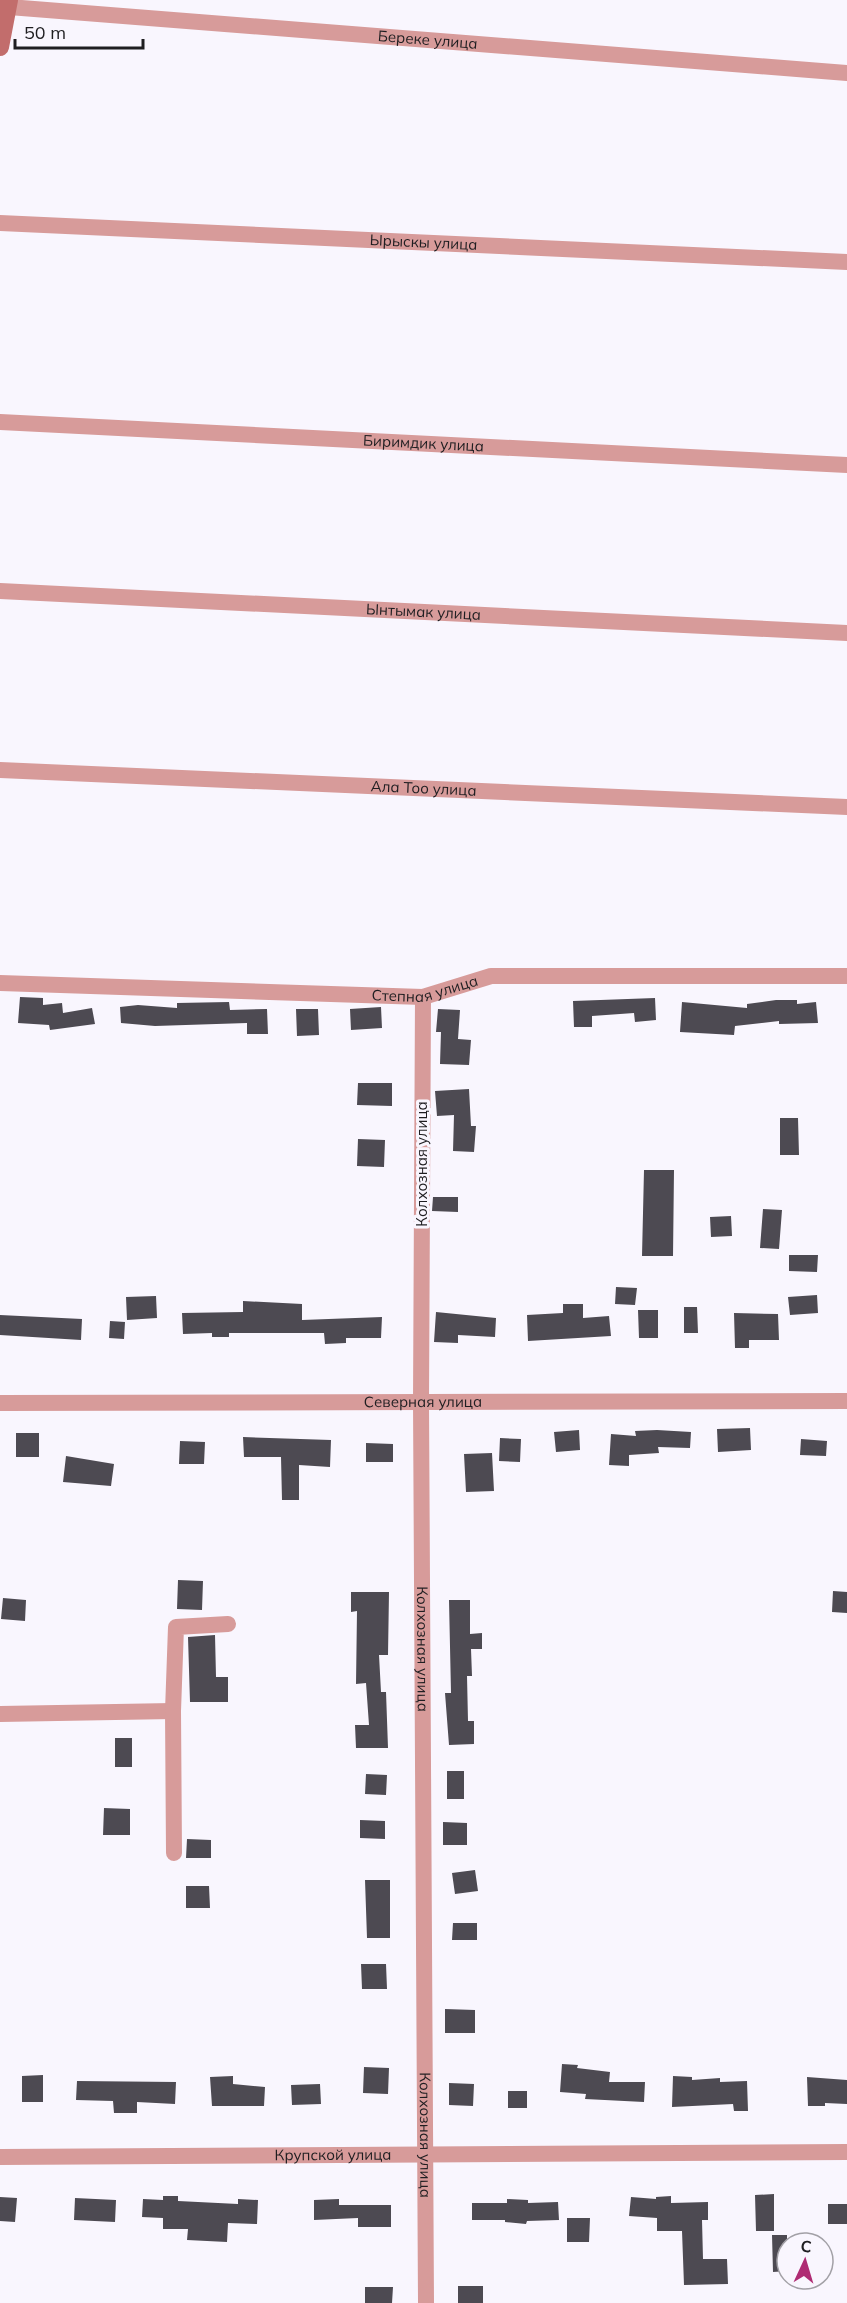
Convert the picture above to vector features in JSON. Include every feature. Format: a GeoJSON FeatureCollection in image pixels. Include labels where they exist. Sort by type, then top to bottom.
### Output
{"type":"FeatureCollection","features":[{"type":"Feature","properties":{"kind":"street"},"geometry":{"type":"LineString","coordinates":[[0,47],[9,3]]}},
{"type":"Feature","properties":{"kind":"street","name":"Береке улица"},"geometry":{"type":"LineString","coordinates":[[9,3],[847,73]]}},
{"type":"Feature","properties":{"kind":"street","name":"Ырыскы улица"},"geometry":{"type":"LineString","coordinates":[[0,223],[847,262]]}},
{"type":"Feature","properties":{"kind":"street","name":"Биримдик улица"},"geometry":{"type":"LineString","coordinates":[[0,422],[847,465]]}},
{"type":"Feature","properties":{"kind":"street","name":"Ынтымак улица"},"geometry":{"type":"LineString","coordinates":[[0,591],[847,633]]}},
{"type":"Feature","properties":{"kind":"street","name":"Ала Тоо улица"},"geometry":{"type":"LineString","coordinates":[[0,770],[847,807]]}},
{"type":"Feature","properties":{"kind":"street","name":"Степная улица"},"geometry":{"type":"LineString","coordinates":[[0,983],[423,997],[491,976],[847,976]]}},
{"type":"Feature","properties":{"kind":"street","name":"Колхозная улица"},"geometry":{"type":"LineString","coordinates":[[423,997],[421,1402],[426,2303]]}},
{"type":"Feature","properties":{"kind":"street","name":"Северная улица"},"geometry":{"type":"LineString","coordinates":[[0,1403],[847,1401]]}},
{"type":"Feature","properties":{"kind":"street"},"geometry":{"type":"LineString","coordinates":[[174,1852],[173,1711],[176,1627],[228,1624]]}},
{"type":"Feature","properties":{"kind":"street"},"geometry":{"type":"LineString","coordinates":[[0,1714],[173,1711]]}},
{"type":"Feature","properties":{"kind":"street","name":"Крупской улица"},"geometry":{"type":"LineString","coordinates":[[0,2157],[847,2152]]}},
{"type":"Feature","properties":{"kind":"building"},"geometry":{"type":"Polygon","coordinates":[[[20,997],[43,998],[43,1005],[62,1003],[63,1013],[92,1008],[95,1024],[50,1030],[49,1025],[18,1023],[20,997]]]}},
{"type":"Feature","properties":{"kind":"building"},"geometry":{"type":"Polygon","coordinates":[[[655,998],[656,1020],[635,1022],[634,1013],[592,1016],[592,1027],[574,1027],[573,1001],[655,998]]]}},
{"type":"Feature","properties":{"kind":"building"},"geometry":{"type":"Polygon","coordinates":[[[797,1000],[797,1004],[816,1002],[818,1023],[779,1024],[779,1021],[735,1026],[734,1035],[680,1032],[682,1002],[747,1008],[747,1004],[797,1000]]]}},
{"type":"Feature","properties":{"kind":"building"},"geometry":{"type":"Polygon","coordinates":[[[229,1002],[230,1010],[267,1009],[268,1034],[247,1034],[247,1023],[155,1026],[121,1023],[120,1007],[138,1005],[177,1008],[177,1003],[229,1002]]]}},
{"type":"Feature","properties":{"kind":"building"},"geometry":{"type":"Polygon","coordinates":[[[381,1007],[382,1028],[351,1030],[350,1009],[381,1007]]]}},
{"type":"Feature","properties":{"kind":"building"},"geometry":{"type":"Polygon","coordinates":[[[296,1009],[318,1009],[319,1035],[297,1036],[296,1009]]]}},
{"type":"Feature","properties":{"kind":"building"},"geometry":{"type":"Polygon","coordinates":[[[438,1009],[460,1010],[458,1039],[471,1040],[469,1065],[440,1064],[441,1032],[436,1032],[438,1009]]]}},
{"type":"Feature","properties":{"kind":"building"},"geometry":{"type":"Polygon","coordinates":[[[358,1083],[392,1083],[392,1106],[357,1105],[358,1083]]]}},
{"type":"Feature","properties":{"kind":"building"},"geometry":{"type":"Polygon","coordinates":[[[469,1089],[471,1126],[476,1126],[474,1152],[453,1151],[454,1115],[437,1116],[435,1091],[469,1089]]]}},
{"type":"Feature","properties":{"kind":"building"},"geometry":{"type":"Polygon","coordinates":[[[780,1118],[798,1118],[799,1155],[780,1155],[780,1118]]]}},
{"type":"Feature","properties":{"kind":"building"},"geometry":{"type":"Polygon","coordinates":[[[358,1139],[385,1140],[384,1167],[357,1166],[358,1139]]]}},
{"type":"Feature","properties":{"kind":"building"},"geometry":{"type":"Polygon","coordinates":[[[644,1170],[674,1170],[673,1256],[642,1256],[644,1170]]]}},
{"type":"Feature","properties":{"kind":"building"},"geometry":{"type":"Polygon","coordinates":[[[433,1197],[458,1197],[458,1212],[432,1211],[433,1197]]]}},
{"type":"Feature","properties":{"kind":"building"},"geometry":{"type":"Polygon","coordinates":[[[763,1209],[782,1210],[779,1249],[760,1248],[763,1209]]]}},
{"type":"Feature","properties":{"kind":"building"},"geometry":{"type":"Polygon","coordinates":[[[731,1216],[732,1236],[711,1237],[710,1217],[731,1216]]]}},
{"type":"Feature","properties":{"kind":"building"},"geometry":{"type":"Polygon","coordinates":[[[789,1255],[818,1255],[817,1272],[789,1271],[789,1255]]]}},
{"type":"Feature","properties":{"kind":"building"},"geometry":{"type":"Polygon","coordinates":[[[616,1287],[637,1288],[635,1305],[615,1304],[616,1287]]]}},
{"type":"Feature","properties":{"kind":"building"},"geometry":{"type":"Polygon","coordinates":[[[817,1295],[818,1313],[790,1315],[788,1297],[817,1295]]]}},
{"type":"Feature","properties":{"kind":"building"},"geometry":{"type":"Polygon","coordinates":[[[156,1296],[157,1318],[127,1320],[126,1297],[156,1296]]]}},
{"type":"Feature","properties":{"kind":"building"},"geometry":{"type":"Polygon","coordinates":[[[243,1301],[302,1304],[302,1320],[382,1317],[381,1338],[346,1338],[346,1343],[325,1344],[324,1333],[229,1333],[229,1337],[212,1337],[212,1333],[183,1334],[182,1313],[243,1312],[243,1301]]]}},
{"type":"Feature","properties":{"kind":"building"},"geometry":{"type":"Polygon","coordinates":[[[563,1304],[583,1304],[583,1318],[609,1316],[611,1336],[528,1341],[527,1315],[563,1313],[563,1304]]]}},
{"type":"Feature","properties":{"kind":"building"},"geometry":{"type":"Polygon","coordinates":[[[684,1307],[697,1307],[698,1333],[684,1333],[684,1307]]]}},
{"type":"Feature","properties":{"kind":"building"},"geometry":{"type":"Polygon","coordinates":[[[638,1310],[658,1310],[658,1338],[639,1338],[638,1310]]]}},
{"type":"Feature","properties":{"kind":"building"},"geometry":{"type":"Polygon","coordinates":[[[436,1312],[496,1318],[495,1337],[458,1335],[458,1343],[434,1342],[436,1312]]]}},
{"type":"Feature","properties":{"kind":"building"},"geometry":{"type":"Polygon","coordinates":[[[734,1313],[778,1314],[779,1340],[749,1340],[749,1348],[735,1348],[734,1313]]]}},
{"type":"Feature","properties":{"kind":"building"},"geometry":{"type":"Polygon","coordinates":[[[0,1315],[82,1319],[81,1340],[0,1335],[0,1315]]]}},
{"type":"Feature","properties":{"kind":"building"},"geometry":{"type":"Polygon","coordinates":[[[110,1321],[125,1322],[124,1339],[109,1338],[110,1321]]]}},
{"type":"Feature","properties":{"kind":"building"},"geometry":{"type":"Polygon","coordinates":[[[750,1428],[751,1450],[718,1452],[717,1429],[750,1428]]]}},
{"type":"Feature","properties":{"kind":"building"},"geometry":{"type":"Polygon","coordinates":[[[579,1430],[580,1450],[556,1452],[554,1432],[579,1430]]]}},
{"type":"Feature","properties":{"kind":"building"},"geometry":{"type":"Polygon","coordinates":[[[635,1431],[691,1432],[690,1448],[658,1447],[659,1453],[629,1455],[629,1466],[609,1465],[611,1434],[636,1436],[635,1431]]]}},
{"type":"Feature","properties":{"kind":"building"},"geometry":{"type":"Polygon","coordinates":[[[16,1433],[39,1433],[39,1457],[16,1457],[16,1433]]]}},
{"type":"Feature","properties":{"kind":"building"},"geometry":{"type":"Polygon","coordinates":[[[243,1437],[331,1440],[330,1467],[299,1465],[299,1500],[282,1500],[281,1457],[244,1457],[243,1437]]]}},
{"type":"Feature","properties":{"kind":"building"},"geometry":{"type":"Polygon","coordinates":[[[500,1438],[521,1439],[520,1462],[499,1461],[500,1438]]]}},
{"type":"Feature","properties":{"kind":"building"},"geometry":{"type":"Polygon","coordinates":[[[801,1439],[827,1441],[826,1456],[800,1455],[801,1439]]]}},
{"type":"Feature","properties":{"kind":"building"},"geometry":{"type":"Polygon","coordinates":[[[180,1441],[205,1442],[204,1464],[179,1464],[180,1441]]]}},
{"type":"Feature","properties":{"kind":"building"},"geometry":{"type":"Polygon","coordinates":[[[366,1443],[393,1444],[393,1462],[366,1462],[366,1443]]]}},
{"type":"Feature","properties":{"kind":"building"},"geometry":{"type":"Polygon","coordinates":[[[492,1453],[494,1491],[466,1492],[464,1454],[492,1453]]]}},
{"type":"Feature","properties":{"kind":"building"},"geometry":{"type":"Polygon","coordinates":[[[66,1456],[114,1464],[111,1486],[63,1482],[66,1456]]]}},
{"type":"Feature","properties":{"kind":"building"},"geometry":{"type":"Polygon","coordinates":[[[178,1580],[203,1581],[202,1610],[177,1609],[178,1580]]]}},
{"type":"Feature","properties":{"kind":"building"},"geometry":{"type":"Polygon","coordinates":[[[833,1591],[847,1592],[847,1613],[832,1612],[833,1591]]]}},
{"type":"Feature","properties":{"kind":"building"},"geometry":{"type":"Polygon","coordinates":[[[351,1592],[389,1592],[388,1655],[379,1655],[381,1692],[386,1692],[388,1748],[356,1748],[355,1725],[369,1725],[366,1683],[356,1684],[357,1611],[351,1612],[351,1592]]]}},
{"type":"Feature","properties":{"kind":"building"},"geometry":{"type":"Polygon","coordinates":[[[3,1598],[26,1600],[25,1621],[1,1619],[3,1598]]]}},
{"type":"Feature","properties":{"kind":"building"},"geometry":{"type":"Polygon","coordinates":[[[449,1600],[470,1600],[470,1634],[482,1633],[482,1649],[471,1649],[472,1676],[467,1676],[468,1721],[474,1721],[474,1744],[449,1745],[445,1693],[451,1693],[449,1600]]]}},
{"type":"Feature","properties":{"kind":"building"},"geometry":{"type":"Polygon","coordinates":[[[215,1635],[216,1677],[228,1677],[228,1702],[190,1702],[188,1637],[215,1635]]]}},
{"type":"Feature","properties":{"kind":"building"},"geometry":{"type":"Polygon","coordinates":[[[115,1738],[132,1738],[132,1767],[115,1767],[115,1738]]]}},
{"type":"Feature","properties":{"kind":"building"},"geometry":{"type":"Polygon","coordinates":[[[447,1771],[464,1771],[464,1799],[447,1799],[447,1771]]]}},
{"type":"Feature","properties":{"kind":"building"},"geometry":{"type":"Polygon","coordinates":[[[366,1774],[387,1775],[386,1795],[365,1794],[366,1774]]]}},
{"type":"Feature","properties":{"kind":"building"},"geometry":{"type":"Polygon","coordinates":[[[104,1808],[130,1809],[130,1835],[103,1835],[104,1808]]]}},
{"type":"Feature","properties":{"kind":"building"},"geometry":{"type":"Polygon","coordinates":[[[360,1820],[385,1821],[385,1839],[360,1838],[360,1820]]]}},
{"type":"Feature","properties":{"kind":"building"},"geometry":{"type":"Polygon","coordinates":[[[443,1822],[467,1823],[467,1845],[443,1845],[443,1822]]]}},
{"type":"Feature","properties":{"kind":"building"},"geometry":{"type":"Polygon","coordinates":[[[187,1839],[211,1840],[211,1858],[186,1858],[187,1839]]]}},
{"type":"Feature","properties":{"kind":"building"},"geometry":{"type":"Polygon","coordinates":[[[475,1870],[478,1891],[455,1894],[452,1873],[475,1870]]]}},
{"type":"Feature","properties":{"kind":"building"},"geometry":{"type":"Polygon","coordinates":[[[365,1880],[390,1880],[390,1938],[367,1938],[365,1880]]]}},
{"type":"Feature","properties":{"kind":"building"},"geometry":{"type":"Polygon","coordinates":[[[186,1886],[209,1886],[210,1908],[186,1908],[186,1886]]]}},
{"type":"Feature","properties":{"kind":"building"},"geometry":{"type":"Polygon","coordinates":[[[453,1923],[477,1923],[477,1940],[452,1940],[453,1923]]]}},
{"type":"Feature","properties":{"kind":"building"},"geometry":{"type":"Polygon","coordinates":[[[361,1964],[386,1964],[387,1989],[362,1989],[361,1964]]]}},
{"type":"Feature","properties":{"kind":"building"},"geometry":{"type":"Polygon","coordinates":[[[445,2009],[475,2010],[475,2033],[445,2033],[445,2009]]]}},
{"type":"Feature","properties":{"kind":"building"},"geometry":{"type":"Polygon","coordinates":[[[562,2064],[610,2072],[609,2082],[645,2082],[644,2102],[585,2099],[586,2094],[560,2092],[562,2064]]]}},
{"type":"Feature","properties":{"kind":"building"},"geometry":{"type":"Polygon","coordinates":[[[364,2067],[389,2068],[388,2094],[363,2093],[364,2067]]]}},
{"type":"Feature","properties":{"kind":"building"},"geometry":{"type":"Polygon","coordinates":[[[43,2075],[43,2102],[22,2102],[22,2076],[43,2075]]]}},
{"type":"Feature","properties":{"kind":"building"},"geometry":{"type":"Polygon","coordinates":[[[233,2076],[233,2084],[265,2087],[264,2106],[212,2106],[210,2077],[233,2076]]]}},
{"type":"Feature","properties":{"kind":"building"},"geometry":{"type":"Polygon","coordinates":[[[673,2076],[692,2077],[692,2080],[720,2078],[720,2082],[747,2081],[748,2111],[734,2111],[733,2104],[672,2107],[673,2076]]]}},
{"type":"Feature","properties":{"kind":"building"},"geometry":{"type":"Polygon","coordinates":[[[807,2077],[847,2080],[847,2104],[825,2103],[825,2106],[808,2106],[807,2077]]]}},
{"type":"Feature","properties":{"kind":"building"},"geometry":{"type":"Polygon","coordinates":[[[77,2081],[176,2082],[175,2104],[137,2102],[137,2113],[114,2113],[113,2101],[76,2100],[77,2081]]]}},
{"type":"Feature","properties":{"kind":"building"},"geometry":{"type":"Polygon","coordinates":[[[449,2083],[474,2084],[473,2106],[449,2105],[449,2083]]]}},
{"type":"Feature","properties":{"kind":"building"},"geometry":{"type":"Polygon","coordinates":[[[320,2084],[321,2104],[292,2105],[291,2085],[320,2084]]]}},
{"type":"Feature","properties":{"kind":"building"},"geometry":{"type":"Polygon","coordinates":[[[508,2091],[527,2091],[527,2108],[508,2108],[508,2091]]]}},
{"type":"Feature","properties":{"kind":"building"},"geometry":{"type":"Polygon","coordinates":[[[774,2194],[774,2231],[756,2231],[755,2195],[774,2194]]]}},
{"type":"Feature","properties":{"kind":"building"},"geometry":{"type":"Polygon","coordinates":[[[163,2196],[178,2196],[178,2201],[238,2204],[238,2199],[258,2200],[257,2224],[228,2223],[227,2242],[187,2240],[188,2229],[163,2229],[163,2218],[142,2217],[143,2199],[163,2200],[163,2196]]]}},
{"type":"Feature","properties":{"kind":"building"},"geometry":{"type":"Polygon","coordinates":[[[671,2196],[671,2203],[708,2202],[708,2220],[702,2220],[703,2259],[727,2259],[728,2284],[684,2285],[682,2231],[657,2231],[657,2218],[629,2216],[631,2197],[656,2199],[656,2197],[671,2196]]]}},
{"type":"Feature","properties":{"kind":"building"},"geometry":{"type":"Polygon","coordinates":[[[0,2197],[17,2198],[15,2222],[0,2221],[0,2197]]]}},
{"type":"Feature","properties":{"kind":"building"},"geometry":{"type":"Polygon","coordinates":[[[75,2198],[116,2200],[115,2222],[74,2220],[75,2198]]]}},
{"type":"Feature","properties":{"kind":"building"},"geometry":{"type":"Polygon","coordinates":[[[339,2199],[339,2205],[391,2205],[391,2227],[358,2227],[358,2218],[314,2220],[314,2200],[339,2199]]]}},
{"type":"Feature","properties":{"kind":"building"},"geometry":{"type":"Polygon","coordinates":[[[507,2199],[528,2200],[528,2203],[558,2202],[559,2220],[527,2221],[526,2224],[505,2222],[505,2220],[472,2220],[472,2203],[507,2203],[507,2199]]]}},
{"type":"Feature","properties":{"kind":"building"},"geometry":{"type":"Polygon","coordinates":[[[828,2204],[847,2204],[847,2224],[828,2224],[828,2204]]]}},
{"type":"Feature","properties":{"kind":"building"},"geometry":{"type":"Polygon","coordinates":[[[567,2218],[590,2218],[589,2242],[567,2242],[567,2218]]]}},
{"type":"Feature","properties":{"kind":"building"},"geometry":{"type":"Polygon","coordinates":[[[772,2235],[775,2235],[775,2272],[773,2272],[772,2235]]]}},
{"type":"Feature","properties":{"kind":"building"},"geometry":{"type":"Polygon","coordinates":[[[458,2286],[483,2286],[483,2303],[458,2303],[458,2286]]]}},
{"type":"Feature","properties":{"kind":"building"},"geometry":{"type":"Polygon","coordinates":[[[365,2287],[393,2287],[392,2303],[365,2303],[365,2287]]]}}]}
